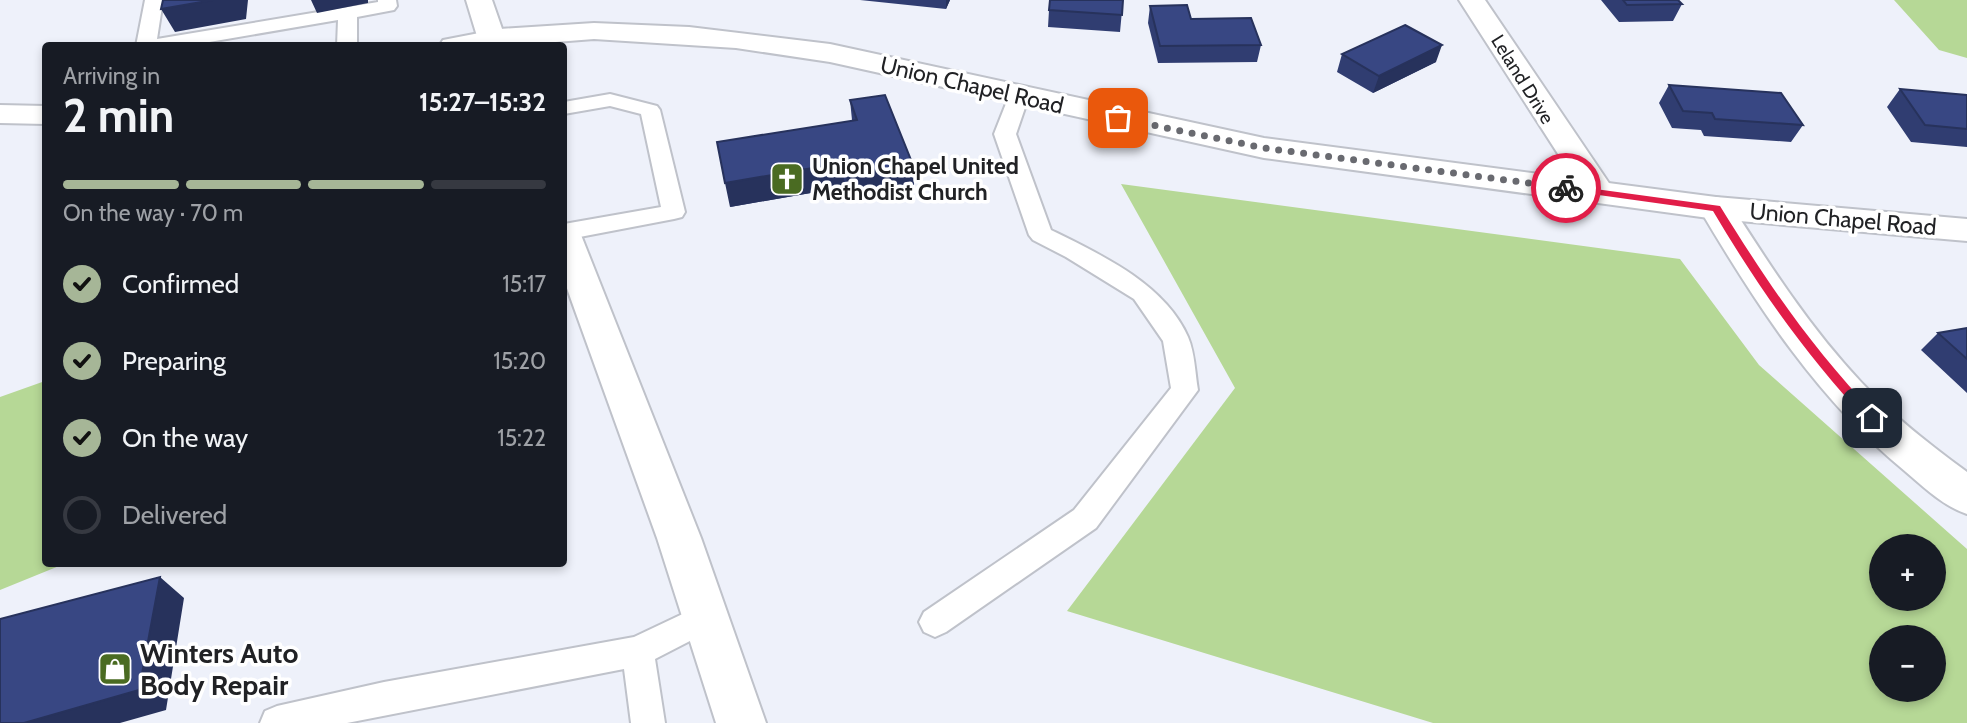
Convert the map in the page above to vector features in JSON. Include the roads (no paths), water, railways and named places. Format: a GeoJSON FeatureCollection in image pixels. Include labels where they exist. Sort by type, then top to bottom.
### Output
{"type":"FeatureCollection","features":[{"type":"Feature","properties":{"kind":"street"},"geometry":{"type":"LineString","coordinates":[[479,0],[493,41]]}},
{"type":"Feature","properties":{"kind":"street","name":"Leland Drive"},"geometry":{"type":"LineString","coordinates":[[1472,0],[1520,71],[1562,141],[1599,192]]}},
{"type":"Feature","properties":{"kind":"street","name":"Union Chapel Road"},"geometry":{"type":"LineString","coordinates":[[493,41],[610,31],[684,33],[757,41],[830,53],[1264,148],[1716,208],[1967,230]]}},
{"type":"Feature","properties":{"kind":"street"},"geometry":{"type":"LineString","coordinates":[[0,114],[42,115]]}},
{"type":"Feature","properties":{"kind":"street"},"geometry":{"type":"LineString","coordinates":[[1716,208],[1751,267],[1799,336],[1832,376],[1922,463],[1967,495]]}},
{"type":"Feature","properties":{"kind":"street"},"geometry":{"type":"LineString","coordinates":[[567,242],[708,616],[741,723]]}},
{"type":"Feature","properties":{"kind":"lane"},"geometry":{"type":"LineString","coordinates":[[149,42],[155,0]]}},
{"type":"Feature","properties":{"kind":"lane"},"geometry":{"type":"LineString","coordinates":[[172,42],[388,5],[387,0]]}},
{"type":"Feature","properties":{"kind":"lane"},"geometry":{"type":"LineString","coordinates":[[347,42],[348,12]]}},
{"type":"Feature","properties":{"kind":"lane"},"geometry":{"type":"LineString","coordinates":[[935,622],[1085,519],[1185,390],[1176,339],[1143,293],[1041,235],[1005,134],[1019,96]]}},
{"type":"Feature","properties":{"kind":"lane"},"geometry":{"type":"LineString","coordinates":[[567,107],[610,100],[650,110],[674,212],[567,233]]}},
{"type":"Feature","properties":{"kind":"lane"},"geometry":{"type":"LineString","coordinates":[[277,723],[384,698],[638,651],[708,616]]}},
{"type":"Feature","properties":{"kind":"lane"},"geometry":{"type":"LineString","coordinates":[[638,651],[648,723]]}},
{"type":"Feature","properties":{"kind":"place","name":"Union Chapel United Methodist Church"},"geometry":{"type":"Point","coordinates":[787,179]}},
{"type":"Feature","properties":{"kind":"place","name":"Winters Auto Body Repair"},"geometry":{"type":"Point","coordinates":[115,669]}}]}
